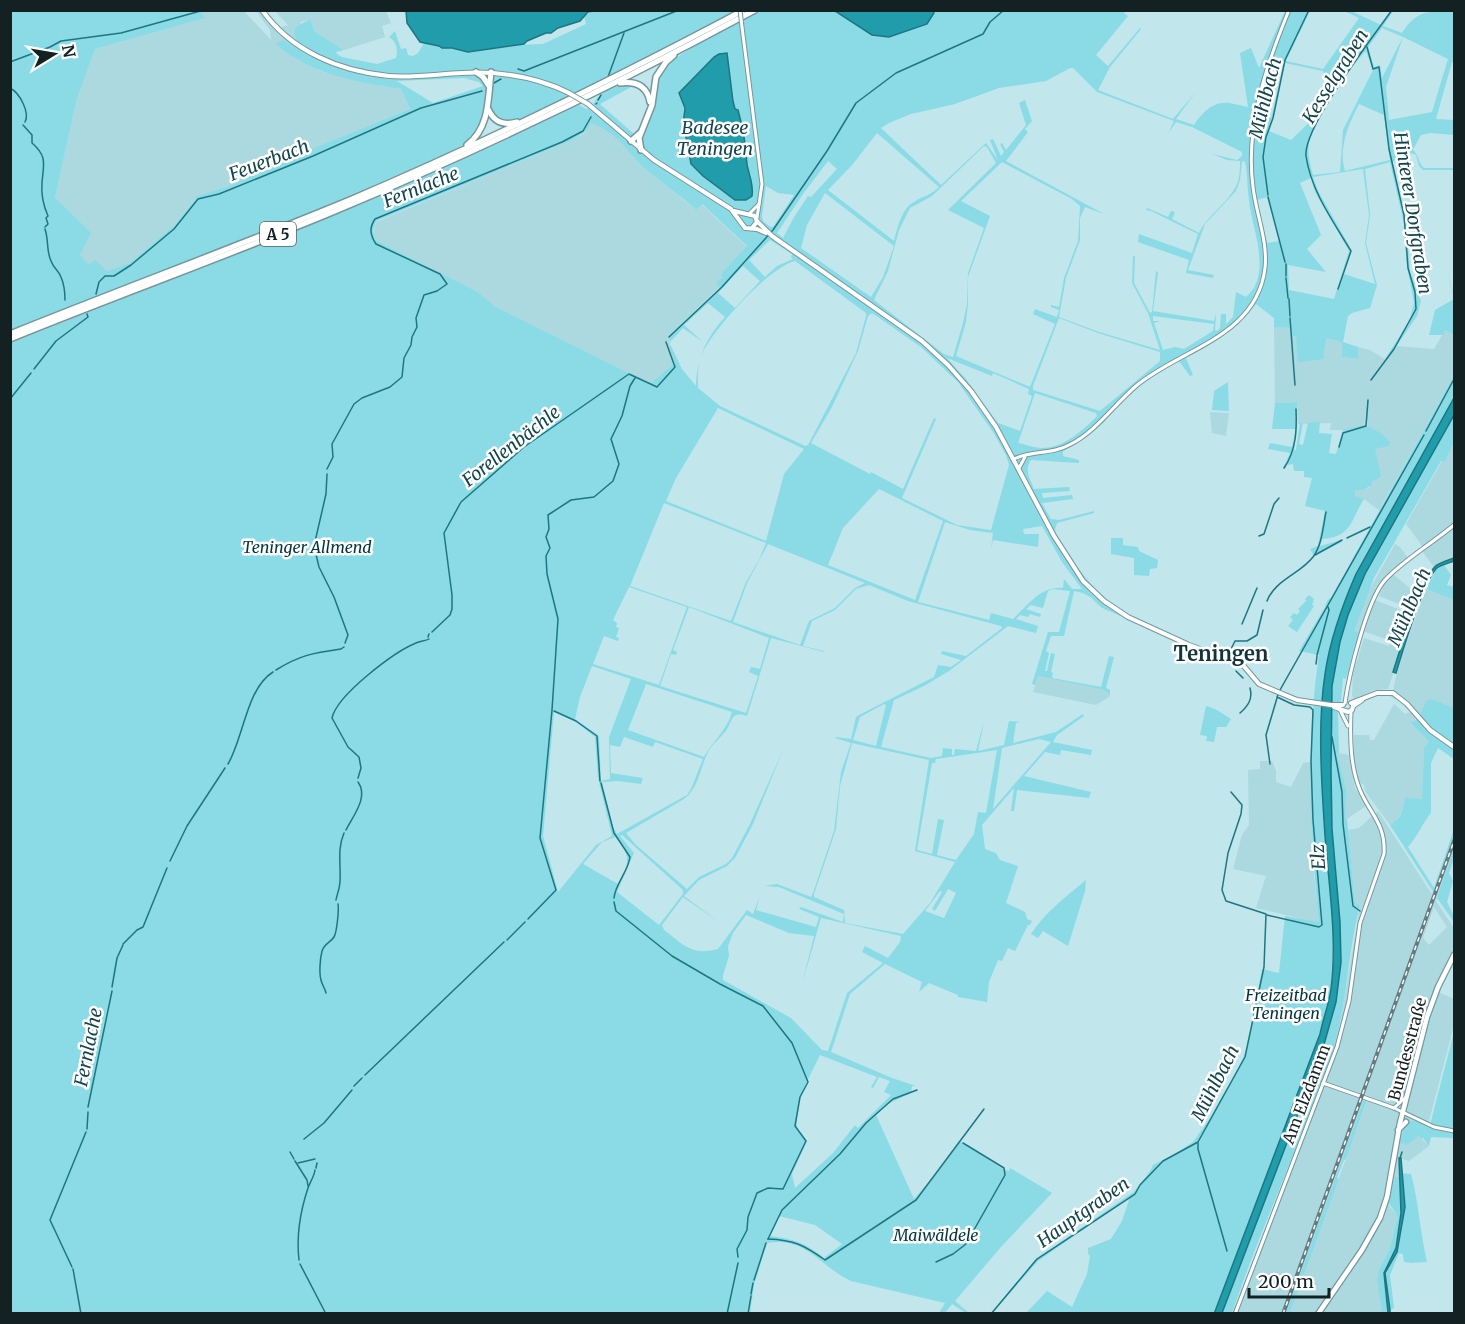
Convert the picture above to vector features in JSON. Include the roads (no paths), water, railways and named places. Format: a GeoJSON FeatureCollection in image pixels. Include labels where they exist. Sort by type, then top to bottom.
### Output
{"type":"FeatureCollection","features":[{"type":"Feature","properties":{"kind":"highway","name":"A 5"},"geometry":{"type":"LineString","coordinates":[[10,334],[276,230],[447,157],[530,119],[742,10]]}},
{"type":"Feature","properties":{"kind":"highway","name":"A 5"},"geometry":{"type":"LineString","coordinates":[[10,339],[346,207],[437,167],[615,83],[755,10]]}},
{"type":"Feature","properties":{"kind":"highway","name":"A 5"},"geometry":{"type":"LineString","coordinates":[[650,110],[656,77],[666,62],[680,50]]}},
{"type":"Feature","properties":{"kind":"highway"},"geometry":{"type":"LineString","coordinates":[[476,72],[487,83]]}},
{"type":"Feature","properties":{"kind":"highway"},"geometry":{"type":"LineString","coordinates":[[489,72],[488,107],[494,119],[504,124],[530,119]]}},
{"type":"Feature","properties":{"kind":"highway"},"geometry":{"type":"LineString","coordinates":[[615,83],[640,84],[649,95],[650,110],[640,135],[641,150]]}},
{"type":"Feature","properties":{"kind":"highway","name":"A 5"},"geometry":{"type":"LineString","coordinates":[[447,157],[477,136],[484,123],[488,107]]}},
{"type":"Feature","properties":{"kind":"highway"},"geometry":{"type":"LineString","coordinates":[[631,141],[640,135]]}},
{"type":"Feature","properties":{"kind":"main road"},"geometry":{"type":"LineString","coordinates":[[262,10],[274,26],[296,45],[341,66],[389,76],[489,72],[530,78],[569,93],[588,104],[641,150],[730,209],[742,221],[744,227],[770,235],[922,341],[938,355],[971,391],[996,427],[1054,536],[1076,572],[1098,596],[1114,608],[1137,622],[1178,641],[1242,664],[1258,682],[1297,700],[1344,707],[1367,698],[1390,694],[1407,704],[1430,730],[1455,747]]}},
{"type":"Feature","properties":{"kind":"main road"},"geometry":{"type":"LineString","coordinates":[[730,209],[757,219],[770,235]]}},
{"type":"Feature","properties":{"kind":"main road"},"geometry":{"type":"LineString","coordinates":[[742,221],[743,217],[748,214]]}},
{"type":"Feature","properties":{"kind":"main road"},"geometry":{"type":"LineString","coordinates":[[752,229],[757,219]]}},
{"type":"Feature","properties":{"kind":"main road","name":"Bundesstraße"},"geometry":{"type":"LineString","coordinates":[[1318,1314],[1362,1250],[1377,1223],[1387,1197],[1398,1130],[1428,1013],[1438,987],[1455,955]]}},
{"type":"Feature","properties":{"kind":"main road"},"geometry":{"type":"LineString","coordinates":[[1398,1130],[1406,1122]]}},
{"type":"Feature","properties":{"kind":"street"},"geometry":{"type":"LineString","coordinates":[[742,10],[742,27],[761,174],[757,219]]}},
{"type":"Feature","properties":{"kind":"street"},"geometry":{"type":"LineString","coordinates":[[1014,459],[1055,451],[1074,443],[1136,386],[1158,370],[1226,332],[1240,320],[1251,305],[1262,283],[1265,261],[1252,176],[1252,144],[1256,113],[1268,64],[1289,10]]}},
{"type":"Feature","properties":{"kind":"street"},"geometry":{"type":"LineString","coordinates":[[748,214],[760,201]]}},
{"type":"Feature","properties":{"kind":"street"},"geometry":{"type":"LineString","coordinates":[[1019,468],[1026,456]]}},
{"type":"Feature","properties":{"kind":"street"},"geometry":{"type":"LineString","coordinates":[[1351,733],[1345,718],[1344,707],[1350,674],[1369,611],[1381,584],[1455,525]]}},
{"type":"Feature","properties":{"kind":"street"},"geometry":{"type":"LineString","coordinates":[[1344,707],[1351,733]]}},
{"type":"Feature","properties":{"kind":"street","name":"Am Elzdamm"},"geometry":{"type":"LineString","coordinates":[[1235,1314],[1343,1029],[1360,923],[1366,900],[1382,862],[1384,842],[1378,821],[1358,784],[1353,766],[1351,733]]}},
{"type":"Feature","properties":{"kind":"street"},"geometry":{"type":"LineString","coordinates":[[1323,1083],[1394,1108],[1429,1124],[1455,1131]]}},
{"type":"Feature","properties":{"kind":"street"},"geometry":{"type":"LineString","coordinates":[[1394,1108],[1407,1096]]}},
{"type":"Feature","properties":{"kind":"street"},"geometry":{"type":"LineString","coordinates":[[1406,1122],[1414,1118]]}},
{"type":"Feature","properties":{"kind":"water"},"geometry":{"type":"Polygon","coordinates":[[[406,10],[594,11],[588,12],[580,21],[558,28],[524,44],[468,52],[420,42],[407,23],[406,10]]]}},
{"type":"Feature","properties":{"kind":"water"},"geometry":{"type":"Polygon","coordinates":[[[835,11],[933,11],[927,24],[889,37],[872,35],[835,11]]]}},
{"type":"Feature","properties":{"kind":"water","name":"Badesee Teningen"},"geometry":{"type":"Polygon","coordinates":[[[727,53],[733,101],[735,109],[738,110],[752,187],[752,196],[746,200],[735,200],[691,164],[683,124],[685,108],[679,93],[714,57],[727,53]]]}},
{"type":"Feature","properties":{"kind":"water"},"geometry":{"type":"Polygon","coordinates":[[[1454,398],[1454,415],[1365,574],[1348,615],[1340,642],[1332,686],[1331,771],[1332,829],[1341,962],[1336,1002],[1310,1082],[1307,1084],[1304,1098],[1222,1313],[1214,1314],[1320,1034],[1330,995],[1333,968],[1333,926],[1322,785],[1321,709],[1333,635],[1356,574],[1454,398]]]}},
{"type":"Feature","properties":{"kind":"water"},"geometry":{"type":"Polygon","coordinates":[[[1454,558],[1454,561],[1437,568],[1432,575],[1414,618],[1396,673],[1393,672],[1412,615],[1431,571],[1437,565],[1454,558]]]}},
{"type":"Feature","properties":{"kind":"water"},"geometry":{"type":"Polygon","coordinates":[[[1399,1158],[1401,1158],[1405,1207],[1397,1252],[1385,1273],[1390,1310],[1388,1313],[1384,1273],[1396,1248],[1401,1213],[1399,1158]]]}},
{"type":"Feature","properties":{"kind":"waterway"},"geometry":{"type":"LineString","coordinates":[[10,62],[61,41],[121,33],[204,10]]}},
{"type":"Feature","properties":{"kind":"waterway","name":"Feuerbach"},"geometry":{"type":"LineString","coordinates":[[518,69],[524,71],[679,10]]}},
{"type":"Feature","properties":{"kind":"waterway"},"geometry":{"type":"LineString","coordinates":[[669,337],[722,287],[773,230],[827,151],[856,103],[896,73],[983,34],[990,22],[1004,10]]}},
{"type":"Feature","properties":{"kind":"waterway","name":"Mühlbach"},"geometry":{"type":"LineString","coordinates":[[1268,195],[1263,157],[1266,137],[1273,118],[1285,60],[1309,10]]}},
{"type":"Feature","properties":{"kind":"waterway","name":"Kesselgraben"},"geometry":{"type":"LineString","coordinates":[[1338,289],[1351,251],[1313,181],[1306,156],[1308,143],[1327,104],[1392,10]]}},
{"type":"Feature","properties":{"kind":"waterway","name":"Fernlache"},"geometry":{"type":"LineString","coordinates":[[608,77],[624,33]]}},
{"type":"Feature","properties":{"kind":"waterway","name":"Hinterer Dorfgraben"},"geometry":{"type":"LineString","coordinates":[[1367,47],[1373,69],[1379,67],[1389,149],[1404,215],[1408,268],[1415,292],[1416,309],[1394,349],[1371,380]]}},
{"type":"Feature","properties":{"kind":"waterway"},"geometry":{"type":"LineString","coordinates":[[10,70],[10,77]]}},
{"type":"Feature","properties":{"kind":"waterway","name":"Feuerbach"},"geometry":{"type":"LineString","coordinates":[[494,83],[501,79]]}},
{"type":"Feature","properties":{"kind":"waterway"},"geometry":{"type":"LineString","coordinates":[[10,88],[23,104],[26,114],[25,122]]}},
{"type":"Feature","properties":{"kind":"waterway","name":"Feuerbach"},"geometry":{"type":"LineString","coordinates":[[96,294],[99,282],[105,276],[114,276],[131,265],[174,229],[198,199],[219,194],[313,156],[421,108],[482,91]]}},
{"type":"Feature","properties":{"kind":"waterway","name":"Fernlache"},"geometry":{"type":"LineString","coordinates":[[598,100],[601,95]]}},
{"type":"Feature","properties":{"kind":"waterway","name":"Fernlache"},"geometry":{"type":"LineString","coordinates":[[327,469],[333,457],[332,444],[354,404],[362,398],[390,387],[402,377],[404,358],[417,327],[416,318],[424,295],[437,291],[447,284],[440,274],[376,244],[371,231],[375,219],[562,142],[583,131],[591,117]]}},
{"type":"Feature","properties":{"kind":"waterway"},"geometry":{"type":"LineString","coordinates":[[23,125],[32,135],[32,143],[40,152],[43,160],[42,195],[48,216],[46,218],[48,224],[45,227]]}},
{"type":"Feature","properties":{"kind":"waterway","name":"Mühlbach"},"geometry":{"type":"LineString","coordinates":[[1268,197],[1285,262]]}},
{"type":"Feature","properties":{"kind":"waterway"},"geometry":{"type":"LineString","coordinates":[[45,229],[49,257],[62,280],[65,300]]}},
{"type":"Feature","properties":{"kind":"waterway","name":"Mühlbach"},"geometry":{"type":"LineString","coordinates":[[1286,264],[1286,276]]}},
{"type":"Feature","properties":{"kind":"waterway","name":"Mühlbach"},"geometry":{"type":"LineString","coordinates":[[1286,278],[1288,298]]}},
{"type":"Feature","properties":{"kind":"waterway","name":"Mühlbach"},"geometry":{"type":"LineString","coordinates":[[1289,299],[1290,316]]}},
{"type":"Feature","properties":{"kind":"waterway","name":"Feuerbach"},"geometry":{"type":"LineString","coordinates":[[34,369],[56,341],[88,317],[87,314]]}},
{"type":"Feature","properties":{"kind":"waterway","name":"Mühlbach"},"geometry":{"type":"LineString","coordinates":[[1290,318],[1295,385]]}},
{"type":"Feature","properties":{"kind":"waterway","name":"Forellenbächle"},"geometry":{"type":"LineString","coordinates":[[432,632],[450,615],[452,609],[444,533],[461,502],[524,447],[629,374],[657,387],[675,367],[666,342]]}},
{"type":"Feature","properties":{"kind":"waterway","name":"Feuerbach"},"geometry":{"type":"LineString","coordinates":[[10,399],[31,373]]}},
{"type":"Feature","properties":{"kind":"waterway"},"geometry":{"type":"LineString","coordinates":[[528,919],[556,890],[540,838],[558,619],[547,574],[546,556],[550,548],[546,537],[549,529],[548,515],[571,500],[594,497],[613,481],[619,464],[611,439],[622,416],[630,386],[635,378]]}},
{"type":"Feature","properties":{"kind":"waterway"},"geometry":{"type":"LineString","coordinates":[[1426,431],[1454,379]]}},
{"type":"Feature","properties":{"kind":"waterway"},"geometry":{"type":"LineString","coordinates":[[1339,447],[1343,433],[1366,426],[1368,400]]}},
{"type":"Feature","properties":{"kind":"waterway","name":"Mühlbach"},"geometry":{"type":"LineString","coordinates":[[1284,468],[1295,440],[1296,409]]}},
{"type":"Feature","properties":{"kind":"waterway"},"geometry":{"type":"LineString","coordinates":[[1280,690],[1424,435]]}},
{"type":"Feature","properties":{"kind":"waterway","name":"Fernlache"},"geometry":{"type":"LineString","coordinates":[[327,474],[326,494],[314,546],[319,567],[334,597],[348,635],[345,643]]}},
{"type":"Feature","properties":{"kind":"waterway","name":"Mühlbach"},"geometry":{"type":"LineString","coordinates":[[1259,536],[1264,534],[1274,504],[1279,498]]}},
{"type":"Feature","properties":{"kind":"waterway"},"geometry":{"type":"LineString","coordinates":[[1267,601],[1282,582],[1313,557],[1320,541],[1326,512]]}},
{"type":"Feature","properties":{"kind":"waterway"},"geometry":{"type":"LineString","coordinates":[[1347,538],[1370,527]]}},
{"type":"Feature","properties":{"kind":"waterway"},"geometry":{"type":"LineString","coordinates":[[1315,555],[1342,540]]}},
{"type":"Feature","properties":{"kind":"waterway","name":"Mühlbach"},"geometry":{"type":"LineString","coordinates":[[1242,624],[1257,588]]}},
{"type":"Feature","properties":{"kind":"waterway"},"geometry":{"type":"LineString","coordinates":[[1317,655],[1328,607]]}},
{"type":"Feature","properties":{"kind":"waterway"},"geometry":{"type":"LineString","coordinates":[[1230,658],[1229,653],[1235,641],[1247,641],[1257,635],[1263,610]]}},
{"type":"Feature","properties":{"kind":"waterway","name":"Forellenbächle"},"geometry":{"type":"LineString","coordinates":[[358,778],[361,768],[359,757],[348,747],[332,718],[336,709],[355,687],[394,655],[418,642],[429,639]]}},
{"type":"Feature","properties":{"kind":"waterway","name":"Fernlache"},"geometry":{"type":"LineString","coordinates":[[276,670],[314,653],[344,647]]}},
{"type":"Feature","properties":{"kind":"waterway"},"geometry":{"type":"LineString","coordinates":[[1316,664],[1317,656]]}},
{"type":"Feature","properties":{"kind":"waterway","name":"Mühlbach"},"geometry":{"type":"LineString","coordinates":[[1236,671],[1243,678]]}},
{"type":"Feature","properties":{"kind":"waterway","name":"Fernlache"},"geometry":{"type":"LineString","coordinates":[[228,764],[251,701],[264,680],[273,672]]}},
{"type":"Feature","properties":{"kind":"waterway","name":"Mühlbach"},"geometry":{"type":"LineString","coordinates":[[1240,713],[1249,702],[1250,688]]}},
{"type":"Feature","properties":{"kind":"waterway","name":"Elz"},"geometry":{"type":"LineString","coordinates":[[1267,915],[1319,927],[1322,925],[1313,820],[1311,761],[1313,710],[1310,707],[1294,705],[1277,697],[1278,695]]}},
{"type":"Feature","properties":{"kind":"waterway"},"geometry":{"type":"LineString","coordinates":[[1270,764],[1266,735],[1277,698]]}},
{"type":"Feature","properties":{"kind":"waterway"},"geometry":{"type":"LineString","coordinates":[[554,711],[576,721],[597,736],[600,781]]}},
{"type":"Feature","properties":{"kind":"waterway"},"geometry":{"type":"LineString","coordinates":[[1332,737],[1342,792],[1343,824],[1353,906],[1360,911]]}},
{"type":"Feature","properties":{"kind":"waterway","name":"Fernlache"},"geometry":{"type":"LineString","coordinates":[[170,861],[187,826],[225,768]]}},
{"type":"Feature","properties":{"kind":"waterway","name":"Forellenbächle"},"geometry":{"type":"LineString","coordinates":[[346,830],[361,800],[362,794],[358,782]]}},
{"type":"Feature","properties":{"kind":"waterway"},"geometry":{"type":"LineString","coordinates":[[601,783],[614,833],[630,857],[614,898]]}},
{"type":"Feature","properties":{"kind":"waterway","name":"Mühlbach"},"geometry":{"type":"LineString","coordinates":[[991,1314],[1037,1259],[1135,1194],[1140,1185],[1163,1161],[1198,1142],[1245,1057],[1264,967],[1266,914],[1226,901],[1222,890],[1228,853],[1242,805],[1231,792]]}},
{"type":"Feature","properties":{"kind":"waterway","name":"Forellenbächle"},"geometry":{"type":"LineString","coordinates":[[336,900],[340,884],[340,857],[344,833]]}},
{"type":"Feature","properties":{"kind":"waterway","name":"Fernlache"},"geometry":{"type":"LineString","coordinates":[[123,944],[143,927],[167,868]]}},
{"type":"Feature","properties":{"kind":"waterway"},"geometry":{"type":"LineString","coordinates":[[614,902],[616,911],[672,956],[763,1006],[792,1043],[808,1082],[800,1097],[795,1126],[806,1141],[783,1189],[768,1188],[757,1193],[748,1217],[747,1230],[737,1249],[738,1257]]}},
{"type":"Feature","properties":{"kind":"waterway","name":"Forellenbächle"},"geometry":{"type":"LineString","coordinates":[[326,993],[320,977],[321,958],[323,949],[335,934],[338,904]]}},
{"type":"Feature","properties":{"kind":"waterway"},"geometry":{"type":"LineString","coordinates":[[507,940],[525,922]]}},
{"type":"Feature","properties":{"kind":"waterway"},"geometry":{"type":"LineString","coordinates":[[365,1075],[504,942]]}},
{"type":"Feature","properties":{"kind":"waterway","name":"Fernlache"},"geometry":{"type":"LineString","coordinates":[[112,987],[117,958],[123,945]]}},
{"type":"Feature","properties":{"kind":"waterway","name":"Fernlache"},"geometry":{"type":"LineString","coordinates":[[88,1107],[112,991]]}},
{"type":"Feature","properties":{"kind":"waterway"},"geometry":{"type":"LineString","coordinates":[[354,1086],[362,1078]]}},
{"type":"Feature","properties":{"kind":"waterway"},"geometry":{"type":"LineString","coordinates":[[304,1139],[324,1123],[352,1090]]}},
{"type":"Feature","properties":{"kind":"waterway"},"geometry":{"type":"LineString","coordinates":[[768,1239],[782,1210],[840,1154],[866,1123],[893,1099],[917,1090]]}},
{"type":"Feature","properties":{"kind":"waterway"},"geometry":{"type":"LineString","coordinates":[[768,1239],[798,1244],[825,1260],[916,1200],[984,1109]]}},
{"type":"Feature","properties":{"kind":"waterway","name":"Fernlache"},"geometry":{"type":"LineString","coordinates":[[87,1129],[88,1112]]}},
{"type":"Feature","properties":{"kind":"waterway","name":"Fernlache"},"geometry":{"type":"LineString","coordinates":[[72,1267],[50,1220],[86,1132]]}},
{"type":"Feature","properties":{"kind":"waterway"},"geometry":{"type":"LineString","coordinates":[[936,1262],[953,1254],[966,1244],[1005,1175],[1004,1168],[963,1143]]}},
{"type":"Feature","properties":{"kind":"waterway"},"geometry":{"type":"LineString","coordinates":[[1198,1143],[1227,1251]]}},
{"type":"Feature","properties":{"kind":"waterway"},"geometry":{"type":"LineString","coordinates":[[290,1152],[294,1159]]}},
{"type":"Feature","properties":{"kind":"waterway","name":"Mühlbach"},"geometry":{"type":"LineString","coordinates":[[1400,1158],[1402,1152]]}},
{"type":"Feature","properties":{"kind":"waterway"},"geometry":{"type":"LineString","coordinates":[[298,1163],[315,1159]]}},
{"type":"Feature","properties":{"kind":"waterway"},"geometry":{"type":"LineString","coordinates":[[295,1161],[307,1180],[308,1186]]}},
{"type":"Feature","properties":{"kind":"waterway"},"geometry":{"type":"LineString","coordinates":[[316,1168],[317,1163]]}},
{"type":"Feature","properties":{"kind":"waterway"},"geometry":{"type":"LineString","coordinates":[[299,1260],[298,1232],[301,1214],[315,1170]]}},
{"type":"Feature","properties":{"kind":"waterway"},"geometry":{"type":"LineString","coordinates":[[754,1280],[766,1243]]}},
{"type":"Feature","properties":{"kind":"waterway"},"geometry":{"type":"LineString","coordinates":[[727,1314],[738,1263]]}},
{"type":"Feature","properties":{"kind":"waterway"},"geometry":{"type":"LineString","coordinates":[[300,1264],[326,1314]]}},
{"type":"Feature","properties":{"kind":"waterway"},"geometry":{"type":"LineString","coordinates":[[73,1269],[81,1314]]}},
{"type":"Feature","properties":{"kind":"waterway"},"geometry":{"type":"LineString","coordinates":[[751,1294],[753,1283]]}},
{"type":"Feature","properties":{"kind":"waterway"},"geometry":{"type":"LineString","coordinates":[[748,1314],[751,1296]]}},
{"type":"Feature","properties":{"kind":"railway"},"geometry":{"type":"LineString","coordinates":[[1283,1314],[1454,841]]}},
{"type":"Feature","properties":{"kind":"district","name":"Teningen"},"geometry":{"type":"Point","coordinates":[1221,653]}},
{"type":"Feature","properties":{"kind":"park label","name":"Teninger Allmend"},"geometry":{"type":"Point","coordinates":[307,547]}},
{"type":"Feature","properties":{"kind":"park label","name":"Freizeitbad Teningen"},"geometry":{"type":"Point","coordinates":[1286,1004]}},
{"type":"Feature","properties":{"kind":"park label","name":"Maiwäldele"},"geometry":{"type":"Point","coordinates":[936,1235]}},
{"type":"Feature","properties":{"kind":"water label","name":"Hauptgraben"},"geometry":{"type":"Point","coordinates":[1083,1212]}}]}
